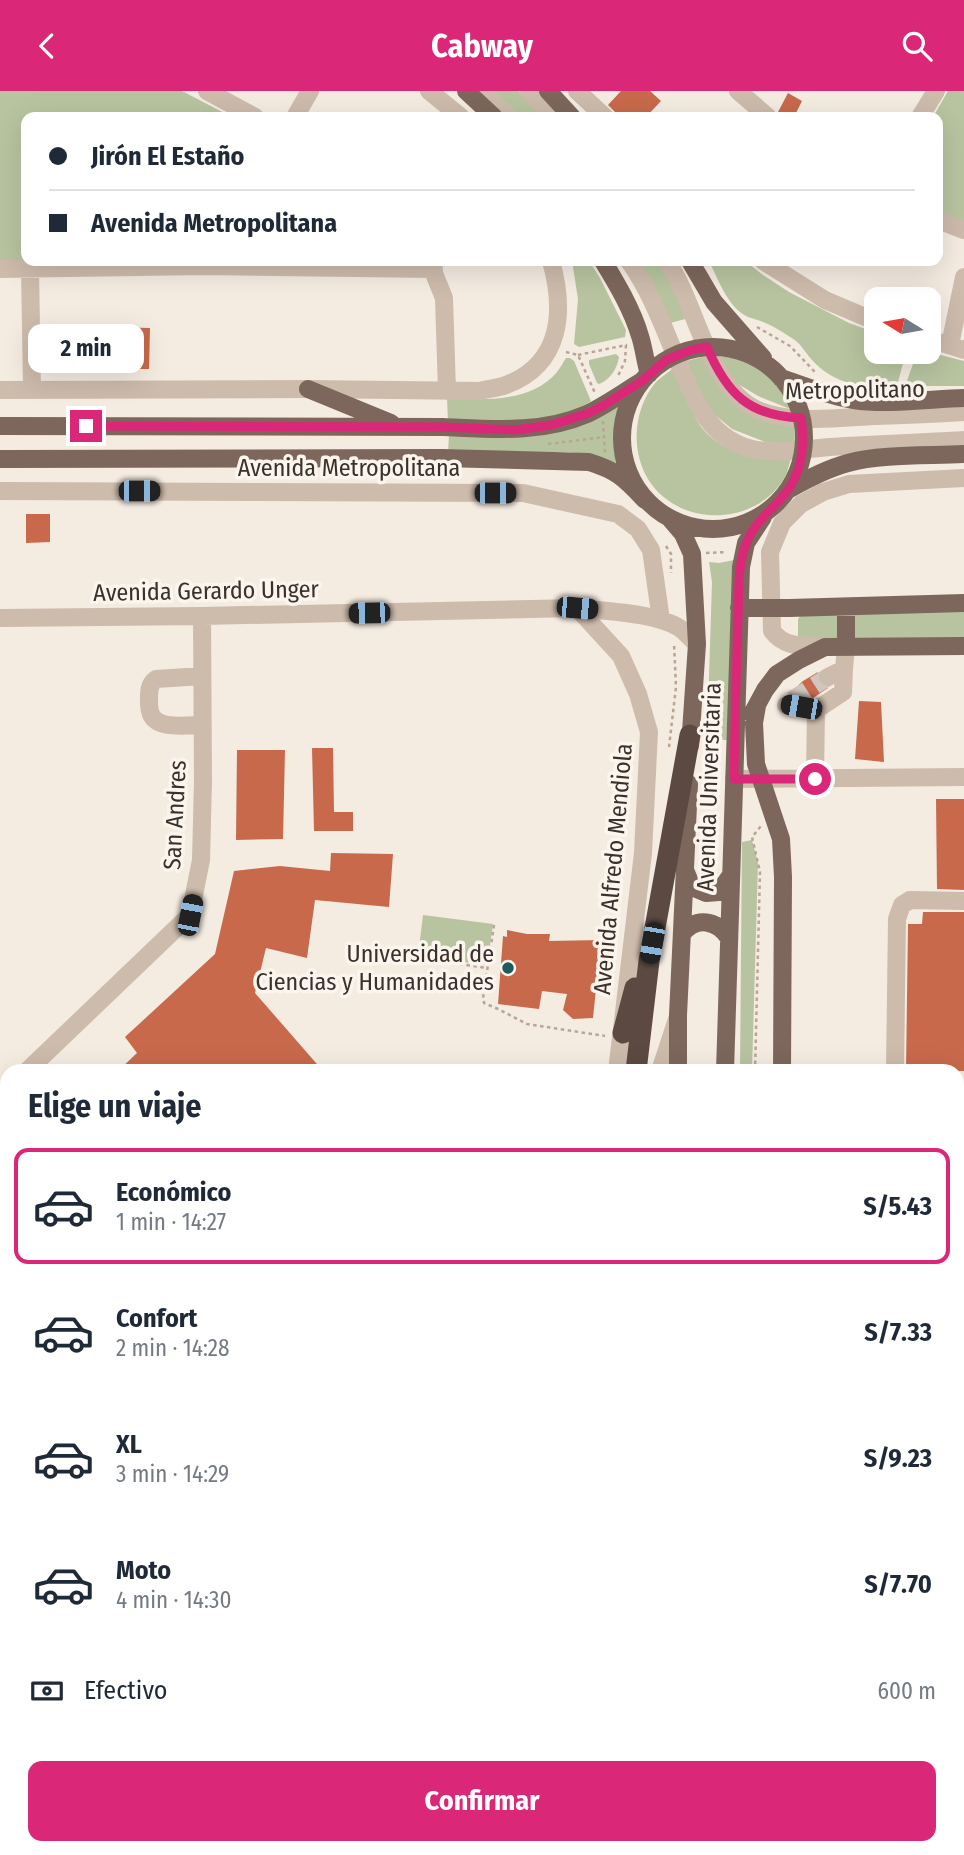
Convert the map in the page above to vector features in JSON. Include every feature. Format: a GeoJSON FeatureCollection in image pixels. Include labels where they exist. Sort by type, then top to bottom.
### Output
{"type":"FeatureCollection","features":[{"type":"Feature","properties":{"kind":"highway"},"geometry":{"type":"LineString","coordinates":[[637,1064],[649,961],[690,735]]}},
{"type":"Feature","properties":{"kind":"highway"},"geometry":{"type":"LineString","coordinates":[[622,1036],[655,926]]}},
{"type":"Feature","properties":{"kind":"main road"},"geometry":{"type":"LineString","coordinates":[[466,91],[489,112]]}},
{"type":"Feature","properties":{"kind":"main road"},"geometry":{"type":"LineString","coordinates":[[548,91],[567,112]]}},
{"type":"Feature","properties":{"kind":"main road"},"geometry":{"type":"LineString","coordinates":[[606,266],[622,293],[640,336],[645,377],[629,403],[622,428],[622,441],[631,479],[645,501]]}},
{"type":"Feature","properties":{"kind":"main road"},"geometry":{"type":"LineString","coordinates":[[693,266],[714,302],[776,373],[793,397],[801,418],[803,451],[788,490]]}},
{"type":"Feature","properties":{"kind":"main road"},"geometry":{"type":"LineString","coordinates":[[675,355],[707,347],[729,349],[750,355],[776,373],[826,394],[857,401],[964,398]]}},
{"type":"Feature","properties":{"kind":"main road","name":"Avenida Metropolitana"},"geometry":{"type":"LineString","coordinates":[[0,426],[401,427],[517,430],[551,425],[601,407],[675,355]]}},
{"type":"Feature","properties":{"kind":"main road"},"geometry":{"type":"LineString","coordinates":[[308,389],[401,427]]}},
{"type":"Feature","properties":{"kind":"main road"},"geometry":{"type":"LineString","coordinates":[[671,520],[695,528],[720,530],[745,524],[767,512],[788,490],[811,476],[849,463],[964,454]]}},
{"type":"Feature","properties":{"kind":"main road","name":"Avenida Metropolitana"},"geometry":{"type":"LineString","coordinates":[[0,459],[442,458],[589,463],[619,474],[645,501],[671,520]]}},
{"type":"Feature","properties":{"kind":"main road","name":"Avenida Universitaria"},"geometry":{"type":"LineString","coordinates":[[725,1064],[741,567],[750,535],[767,512]]}},
{"type":"Feature","properties":{"kind":"main road","name":"Avenida Universitaria"},"geometry":{"type":"LineString","coordinates":[[671,520],[683,534],[692,554],[697,645],[690,735],[678,1064]]}},
{"type":"Feature","properties":{"kind":"main road"},"geometry":{"type":"LineString","coordinates":[[739,608],[964,603]]}},
{"type":"Feature","properties":{"kind":"main road"},"geometry":{"type":"LineString","coordinates":[[846,607],[846,646]]}},
{"type":"Feature","properties":{"kind":"main road"},"geometry":{"type":"LineString","coordinates":[[735,740],[777,674],[825,647],[964,646]]}},
{"type":"Feature","properties":{"kind":"main road"},"geometry":{"type":"LineString","coordinates":[[757,706],[754,723],[757,764],[781,839],[782,1064]]}},
{"type":"Feature","properties":{"kind":"main road"},"geometry":{"type":"LineString","coordinates":[[685,870],[692,887],[706,893],[719,892],[731,876]]}},
{"type":"Feature","properties":{"kind":"main road"},"geometry":{"type":"LineString","coordinates":[[682,934],[690,925],[703,922],[718,926],[729,937]]}},
{"type":"Feature","properties":{"kind":"street"},"geometry":{"type":"LineString","coordinates":[[206,91],[246,112]]}},
{"type":"Feature","properties":{"kind":"street"},"geometry":{"type":"LineString","coordinates":[[298,112],[310,91]]}},
{"type":"Feature","properties":{"kind":"street"},"geometry":{"type":"LineString","coordinates":[[429,91],[455,112]]}},
{"type":"Feature","properties":{"kind":"street"},"geometry":{"type":"LineString","coordinates":[[481,91],[504,112]]}},
{"type":"Feature","properties":{"kind":"street"},"geometry":{"type":"LineString","coordinates":[[529,91],[549,112]]}},
{"type":"Feature","properties":{"kind":"street"},"geometry":{"type":"LineString","coordinates":[[923,112],[936,91]]}},
{"type":"Feature","properties":{"kind":"street"},"geometry":{"type":"LineString","coordinates":[[585,93],[601,112]]}},
{"type":"Feature","properties":{"kind":"street"},"geometry":{"type":"LineString","coordinates":[[743,93],[763,112]]}},
{"type":"Feature","properties":{"kind":"street"},"geometry":{"type":"LineString","coordinates":[[943,222],[964,230]]}},
{"type":"Feature","properties":{"kind":"street"},"geometry":{"type":"LineString","coordinates":[[0,268],[206,266]]}},
{"type":"Feature","properties":{"kind":"street"},"geometry":{"type":"LineString","coordinates":[[431,266],[444,297],[447,391]]}},
{"type":"Feature","properties":{"kind":"street"},"geometry":{"type":"LineString","coordinates":[[0,390],[480,391],[507,384],[528,373],[558,351],[558,299],[552,266]]}},
{"type":"Feature","properties":{"kind":"street"},"geometry":{"type":"LineString","coordinates":[[633,266],[662,321],[702,413],[719,432],[732,441],[760,450],[803,451],[828,447],[964,440]]}},
{"type":"Feature","properties":{"kind":"street","name":"Metropolitano"},"geometry":{"type":"LineString","coordinates":[[670,266],[716,366],[727,384],[751,407],[772,415],[827,419],[964,412]]}},
{"type":"Feature","properties":{"kind":"street"},"geometry":{"type":"LineString","coordinates":[[771,266],[825,300],[864,316]]}},
{"type":"Feature","properties":{"kind":"street"},"geometry":{"type":"LineString","coordinates":[[30,268],[32,389]]}},
{"type":"Feature","properties":{"kind":"street"},"geometry":{"type":"LineString","coordinates":[[957,347],[964,277]]}},
{"type":"Feature","properties":{"kind":"street"},"geometry":{"type":"LineString","coordinates":[[825,647],[790,644],[779,639],[772,631],[770,552],[782,523],[801,504],[824,492],[849,484],[964,478]]}},
{"type":"Feature","properties":{"kind":"street","name":"Avenida Metropolitana"},"geometry":{"type":"LineString","coordinates":[[0,491],[523,493],[618,514],[638,529],[651,550],[661,620]]}},
{"type":"Feature","properties":{"kind":"street","name":"Avenida Gerardo Unger"},"geometry":{"type":"LineString","coordinates":[[0,618],[577,608],[661,620],[680,629],[697,645]]}},
{"type":"Feature","properties":{"kind":"street","name":"Avenida Alfredo Mendiola"},"geometry":{"type":"LineString","coordinates":[[577,608],[621,656],[638,694],[649,732],[643,852],[618,1064]]}},
{"type":"Feature","properties":{"kind":"street","name":"San Andres"},"geometry":{"type":"LineString","coordinates":[[34,1064],[190,915],[201,860],[202,616]]}},
{"type":"Feature","properties":{"kind":"street"},"geometry":{"type":"LineString","coordinates":[[816,710],[843,692],[846,646]]}},
{"type":"Feature","properties":{"kind":"street"},"geometry":{"type":"LineString","coordinates":[[828,677],[844,669]]}},
{"type":"Feature","properties":{"kind":"street"},"geometry":{"type":"LineString","coordinates":[[202,677],[156,679],[151,683],[149,691],[150,713],[154,719],[169,725],[202,725]]}},
{"type":"Feature","properties":{"kind":"street"},"geometry":{"type":"LineString","coordinates":[[757,706],[789,702],[816,710]]}},
{"type":"Feature","properties":{"kind":"street"},"geometry":{"type":"LineString","coordinates":[[815,779],[816,710]]}},
{"type":"Feature","properties":{"kind":"street"},"geometry":{"type":"LineString","coordinates":[[734,779],[964,777]]}},
{"type":"Feature","properties":{"kind":"street"},"geometry":{"type":"LineString","coordinates":[[895,1064],[897,919],[902,905],[910,900],[964,901]]}},
{"type":"Feature","properties":{"kind":"street"},"geometry":{"type":"LineString","coordinates":[[662,1064],[678,1015]]}},
{"type":"Feature","properties":{"kind":"path"},"geometry":{"type":"LineString","coordinates":[[751,324],[790,346],[817,375]]}},
{"type":"Feature","properties":{"kind":"path"},"geometry":{"type":"LineString","coordinates":[[558,351],[578,355],[626,345],[625,361],[617,378]]}},
{"type":"Feature","properties":{"kind":"path"},"geometry":{"type":"LineString","coordinates":[[578,355],[596,394]]}},
{"type":"Feature","properties":{"kind":"path"},"geometry":{"type":"LineString","coordinates":[[602,413],[606,460]]}},
{"type":"Feature","properties":{"kind":"path"},"geometry":{"type":"LineString","coordinates":[[692,554],[744,551]]}},
{"type":"Feature","properties":{"kind":"path"},"geometry":{"type":"LineString","coordinates":[[755,1064],[760,871],[752,837],[772,815]]}},
{"type":"Feature","properties":{"kind":"path"},"geometry":{"type":"LineString","coordinates":[[495,925],[483,998],[487,1006],[527,1024],[622,1036]]}},
{"type":"Feature","properties":{"kind":"path"},"geometry":{"type":"LineString","coordinates":[[411,957],[488,968]]}},
{"type":"Feature","properties":{"kind":"green space"},"geometry":{"type":"Polygon","coordinates":[[[0,91],[182,91],[222,112],[21,112],[21,261],[0,262],[0,91]]]}},
{"type":"Feature","properties":{"kind":"green space"},"geometry":{"type":"Polygon","coordinates":[[[493,91],[519,91],[538,112],[515,112],[493,91]]]}},
{"type":"Feature","properties":{"kind":"green space"},"geometry":{"type":"Polygon","coordinates":[[[948,91],[964,91],[964,223],[943,216],[943,112],[936,112],[948,91]]]}},
{"type":"Feature","properties":{"kind":"green space"},"geometry":{"type":"Polygon","coordinates":[[[573,266],[592,266],[626,330],[625,337],[579,347],[574,344],[578,299],[573,266]]]}},
{"type":"Feature","properties":{"kind":"green space"},"geometry":{"type":"Polygon","coordinates":[[[639,266],[662,266],[689,318],[670,323],[639,266]]]}},
{"type":"Feature","properties":{"kind":"green space"},"geometry":{"type":"Polygon","coordinates":[[[711,266],[751,266],[789,292],[864,328],[864,364],[903,364],[897,386],[863,386],[841,380],[822,369],[796,341],[761,321],[748,317],[735,307],[711,266]]]}},
{"type":"Feature","properties":{"kind":"green space"},"geometry":{"type":"Polygon","coordinates":[[[616,354],[619,357],[617,366],[606,380],[597,383],[589,360],[616,354]]]}},
{"type":"Feature","properties":{"kind":"green space"},"geometry":{"type":"Polygon","coordinates":[[[942,355],[964,361],[964,386],[905,386],[913,364],[942,364],[942,355]]]}},
{"type":"Feature","properties":{"kind":"green space"},"geometry":{"type":"Polygon","coordinates":[[[706,356],[726,394],[794,424],[795,446],[765,442],[732,429],[710,411],[686,361],[706,356]]]}},
{"type":"Feature","properties":{"kind":"green space"},"geometry":{"type":"Polygon","coordinates":[[[716,356],[748,362],[764,372],[782,392],[790,409],[758,396],[738,384],[716,356]]]}},
{"type":"Feature","properties":{"kind":"green space"},"geometry":{"type":"Polygon","coordinates":[[[566,358],[574,361],[591,401],[578,410],[523,424],[448,422],[447,398],[491,399],[520,394],[546,382],[566,358]]]}},
{"type":"Feature","properties":{"kind":"green space"},"geometry":{"type":"Polygon","coordinates":[[[673,368],[694,415],[711,437],[742,454],[766,459],[791,459],[786,475],[764,500],[749,509],[733,513],[700,514],[669,501],[656,490],[646,476],[637,444],[640,411],[656,382],[673,368]]]}},
{"type":"Feature","properties":{"kind":"green space"},"geometry":{"type":"Polygon","coordinates":[[[619,401],[616,417],[618,465],[570,452],[448,453],[449,435],[522,436],[619,401]]]}},
{"type":"Feature","properties":{"kind":"green space"},"geometry":{"type":"Polygon","coordinates":[[[739,559],[730,740],[707,740],[712,582],[709,562],[739,559]]]}},
{"type":"Feature","properties":{"kind":"green space"},"geometry":{"type":"Polygon","coordinates":[[[964,610],[964,639],[831,641],[798,637],[798,619],[803,612],[964,610]]]}},
{"type":"Feature","properties":{"kind":"green space"},"geometry":{"type":"Polygon","coordinates":[[[752,840],[758,863],[752,1064],[740,1064],[742,842],[752,840]]]}},
{"type":"Feature","properties":{"kind":"green space"},"geometry":{"type":"Polygon","coordinates":[[[423,915],[493,924],[487,965],[418,956],[423,915]]]}},
{"type":"Feature","properties":{"kind":"building"},"geometry":{"type":"Polygon","coordinates":[[[621,91],[650,91],[661,101],[651,112],[615,112],[608,105],[621,91]]]}},
{"type":"Feature","properties":{"kind":"building"},"geometry":{"type":"Polygon","coordinates":[[[788,93],[802,101],[796,112],[778,112],[788,93]]]}},
{"type":"Feature","properties":{"kind":"building"},"geometry":{"type":"Polygon","coordinates":[[[110,327],[150,328],[149,369],[110,369],[110,327]]]}},
{"type":"Feature","properties":{"kind":"building"},"geometry":{"type":"Polygon","coordinates":[[[26,514],[50,514],[50,542],[26,543],[26,514]]]}},
{"type":"Feature","properties":{"kind":"building"},"geometry":{"type":"Polygon","coordinates":[[[818,672],[818,683],[828,688],[813,698],[789,694],[803,681],[818,672]]]}},
{"type":"Feature","properties":{"kind":"building"},"geometry":{"type":"Polygon","coordinates":[[[859,701],[881,702],[884,762],[855,759],[859,701]]]}},
{"type":"Feature","properties":{"kind":"building"},"geometry":{"type":"Polygon","coordinates":[[[312,748],[333,748],[334,812],[353,812],[353,831],[314,831],[312,748]]]}},
{"type":"Feature","properties":{"kind":"building"},"geometry":{"type":"Polygon","coordinates":[[[237,750],[285,750],[283,839],[236,840],[237,750]]]}},
{"type":"Feature","properties":{"kind":"building"},"geometry":{"type":"Polygon","coordinates":[[[936,799],[964,799],[964,890],[937,889],[936,799]]]}},
{"type":"Feature","properties":{"kind":"building"},"geometry":{"type":"Polygon","coordinates":[[[331,853],[393,854],[389,907],[315,900],[307,958],[266,948],[255,993],[317,1064],[125,1064],[137,1053],[125,1037],[215,954],[234,871],[280,866],[330,871],[331,853]]]}},
{"type":"Feature","properties":{"kind":"building"},"geometry":{"type":"Polygon","coordinates":[[[923,912],[964,912],[964,1064],[906,1064],[908,924],[922,924],[923,912]]]}},
{"type":"Feature","properties":{"kind":"building"},"geometry":{"type":"Polygon","coordinates":[[[507,930],[527,934],[550,934],[549,941],[601,940],[593,1018],[573,1019],[563,1010],[567,994],[542,991],[539,1009],[498,1004],[503,936],[507,937],[507,930]]]}},
{"type":"Feature","properties":{"kind":"tunnel"},"geometry":{"type":"LineString","coordinates":[[792,700],[828,677]]}},
{"type":"Feature","properties":{"kind":"place","name":"Universidad de Ciencias y Humanidades"},"geometry":{"type":"Point","coordinates":[508,968]}},
{"type":"Feature","properties":{"kind":"route"},"geometry":{"type":"LineString","coordinates":[[86,426],[443,427],[517,430],[551,425],[586,414],[642,381],[657,366],[675,355],[707,347],[727,384],[740,398],[762,412],[801,418],[803,434],[803,451],[788,490],[750,535],[744,551],[739,608],[734,779],[815,779]]}}]}
